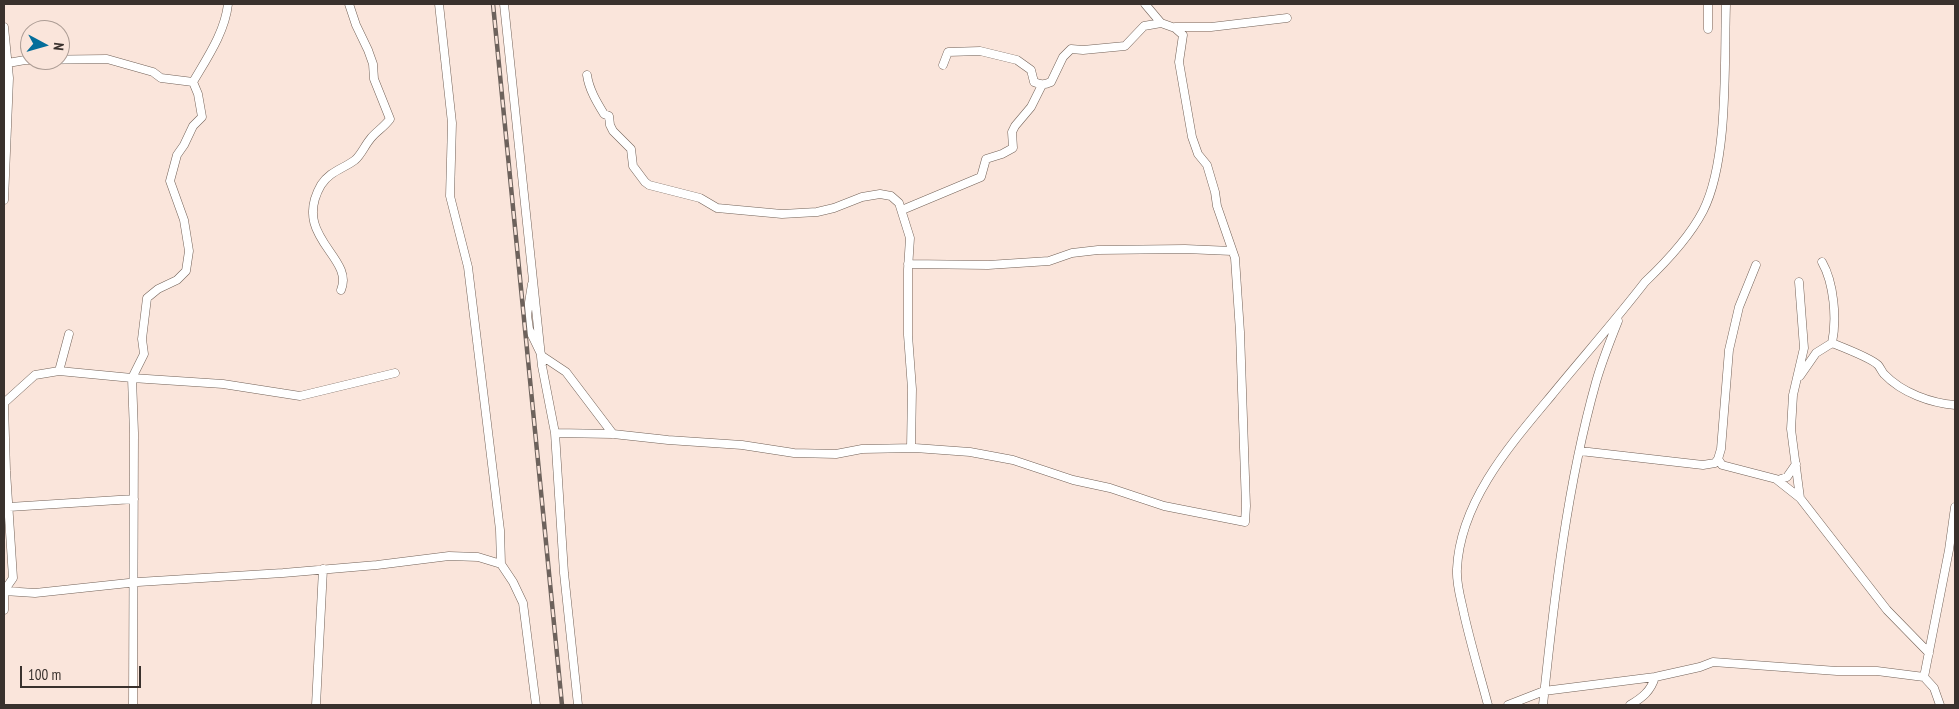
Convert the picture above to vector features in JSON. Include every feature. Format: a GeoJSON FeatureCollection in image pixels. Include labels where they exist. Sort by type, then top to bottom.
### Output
{"type":"FeatureCollection","features":[{"type":"Feature","properties":{"kind":"street"},"geometry":{"type":"LineString","coordinates":[[193,82],[214,47],[223,25],[228,4]]}},
{"type":"Feature","properties":{"kind":"street"},"geometry":{"type":"LineString","coordinates":[[341,290],[343,274],[312,219],[313,205],[321,185],[329,174],[357,158],[372,136],[390,120],[374,79],[368,50],[356,25],[350,4]]}},
{"type":"Feature","properties":{"kind":"street"},"geometry":{"type":"LineString","coordinates":[[439,4],[452,123],[450,196],[468,267],[473,301],[500,530],[501,564],[523,602],[536,705]]}},
{"type":"Feature","properties":{"kind":"street"},"geometry":{"type":"LineString","coordinates":[[504,4],[542,356],[555,432],[564,573],[578,705]]}},
{"type":"Feature","properties":{"kind":"street"},"geometry":{"type":"LineString","coordinates":[[1145,4],[1161,24]]}},
{"type":"Feature","properties":{"kind":"street"},"geometry":{"type":"LineString","coordinates":[[1708,4],[1708,29]]}},
{"type":"Feature","properties":{"kind":"street"},"geometry":{"type":"LineString","coordinates":[[1488,705],[1470,639],[1457,571],[1459,552],[1471,512],[1490,475],[1517,439],[1569,373],[1620,315],[1645,282],[1662,265],[1703,211],[1714,178],[1721,135],[1726,4]]}},
{"type":"Feature","properties":{"kind":"street"},"geometry":{"type":"LineString","coordinates":[[1170,27],[1211,27],[1287,18]]}},
{"type":"Feature","properties":{"kind":"street"},"geometry":{"type":"LineString","coordinates":[[555,432],[613,434],[742,445],[794,453],[836,454],[862,449],[911,448],[970,452],[1013,460],[1073,480],[1110,488],[1164,506],[1245,522],[1246,506],[1237,277],[1232,251],[1216,206],[1215,192],[1207,165],[1198,154],[1192,138],[1179,62],[1183,35],[1180,31],[1161,24],[1144,26],[1125,46],[1083,50],[1071,48],[1062,57],[1051,82],[1042,85],[1034,82],[1030,70],[1016,60],[980,51],[948,52],[943,65]]}},
{"type":"Feature","properties":{"kind":"street"},"geometry":{"type":"LineString","coordinates":[[4,27],[8,63],[9,101],[4,200]]}},
{"type":"Feature","properties":{"kind":"street"},"geometry":{"type":"LineString","coordinates":[[8,63],[25,60],[107,59],[153,72],[161,78],[193,82]]}},
{"type":"Feature","properties":{"kind":"street"},"geometry":{"type":"LineString","coordinates":[[587,74],[590,90],[604,114],[609,116],[613,131],[631,149],[633,166],[649,185],[700,198],[720,209],[782,214],[817,212],[862,197],[880,194],[891,196],[899,203],[910,238],[908,334],[912,388],[911,448]]}},
{"type":"Feature","properties":{"kind":"street"},"geometry":{"type":"LineString","coordinates":[[133,705],[134,499],[132,378],[144,354],[142,338],[146,298],[158,289],[177,280],[186,271],[189,251],[184,220],[170,181],[177,155],[193,126],[202,117],[198,94],[193,82]]}},
{"type":"Feature","properties":{"kind":"street"},"geometry":{"type":"LineString","coordinates":[[902,210],[981,177],[986,159],[1013,148],[1012,132],[1031,107],[1042,85]]}},
{"type":"Feature","properties":{"kind":"street"},"geometry":{"type":"LineString","coordinates":[[908,264],[988,265],[1049,261],[1072,253],[1098,250],[1185,249],[1232,251]]}},
{"type":"Feature","properties":{"kind":"street"},"geometry":{"type":"LineString","coordinates":[[1797,379],[1816,353],[1832,343],[1834,307],[1822,262]]}},
{"type":"Feature","properties":{"kind":"street"},"geometry":{"type":"LineString","coordinates":[[1580,451],[1703,465],[1715,463],[1722,449],[1729,350],[1739,308],[1756,265]]}},
{"type":"Feature","properties":{"kind":"street"},"geometry":{"type":"LineString","coordinates":[[1799,282],[1804,348],[1793,395],[1790,429],[1800,498]]}},
{"type":"Feature","properties":{"kind":"street"},"geometry":{"type":"LineString","coordinates":[[1543,705],[1564,537],[1580,451],[1596,381],[1620,315]]}},
{"type":"Feature","properties":{"kind":"street"},"geometry":{"type":"LineString","coordinates":[[59,371],[68,334]]}},
{"type":"Feature","properties":{"kind":"street"},"geometry":{"type":"LineString","coordinates":[[1832,343],[1877,364],[1883,374],[1910,392],[1940,404],[1955,405]]}},
{"type":"Feature","properties":{"kind":"street"},"geometry":{"type":"LineString","coordinates":[[542,356],[566,372],[613,434]]}},
{"type":"Feature","properties":{"kind":"street"},"geometry":{"type":"LineString","coordinates":[[4,610],[4,591],[13,578],[4,404],[35,374],[59,371],[223,384],[300,396],[395,373]]}},
{"type":"Feature","properties":{"kind":"street"},"geometry":{"type":"LineString","coordinates":[[1718,459],[1722,465],[1778,480],[1800,498],[1888,610],[1929,653]]}},
{"type":"Feature","properties":{"kind":"street"},"geometry":{"type":"LineString","coordinates":[[1778,480],[1787,477],[1796,463]]}},
{"type":"Feature","properties":{"kind":"street"},"geometry":{"type":"LineString","coordinates":[[9,507],[134,499]]}},
{"type":"Feature","properties":{"kind":"street"},"geometry":{"type":"LineString","coordinates":[[1924,677],[1949,550],[1955,507]]}},
{"type":"Feature","properties":{"kind":"street"},"geometry":{"type":"LineString","coordinates":[[4,591],[35,593],[133,583],[323,569],[449,556],[478,557],[501,564]]}},
{"type":"Feature","properties":{"kind":"street"},"geometry":{"type":"LineString","coordinates":[[316,705],[323,569]]}},
{"type":"Feature","properties":{"kind":"street"},"geometry":{"type":"LineString","coordinates":[[1510,705],[1544,691],[1655,677],[1700,667],[1713,662],[1837,671],[1877,671],[1924,677],[1934,688],[1940,705]]}},
{"type":"Feature","properties":{"kind":"street"},"geometry":{"type":"LineString","coordinates":[[1630,705],[1644,697],[1653,684],[1655,677]]}},
{"type":"Feature","properties":{"kind":"railway"},"geometry":{"type":"LineString","coordinates":[[493,4],[562,705]]}}]}
